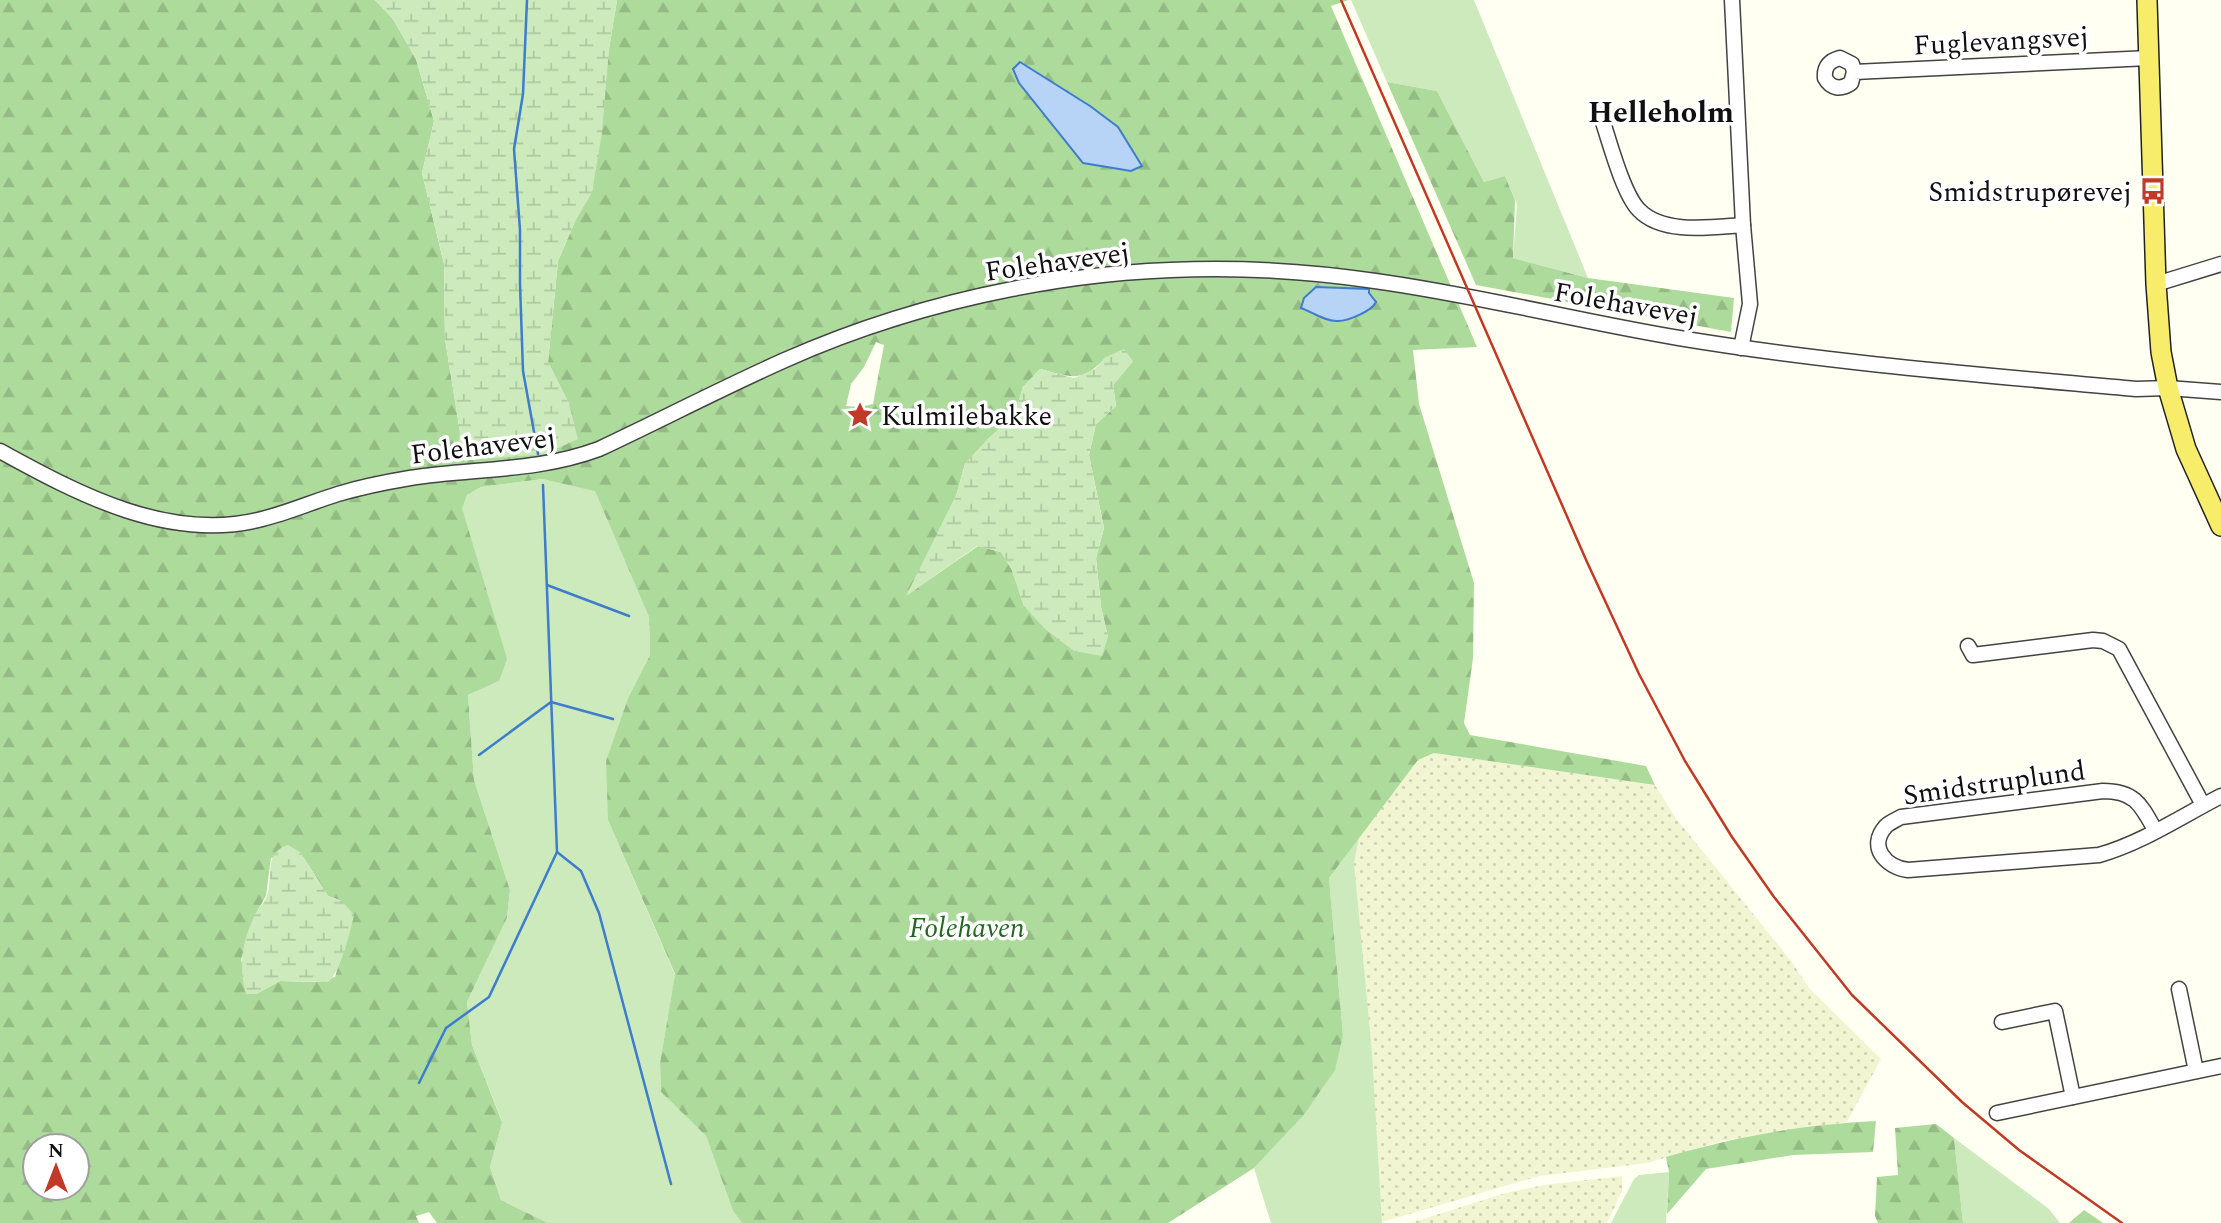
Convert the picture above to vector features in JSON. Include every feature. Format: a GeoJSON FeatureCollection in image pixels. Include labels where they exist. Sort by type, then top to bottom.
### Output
{"type":"FeatureCollection","features":[{"type":"Feature","properties":{"kind":"main road"},"geometry":{"type":"LineString","coordinates":[[2147,0],[2160,341],[2168,388],[2186,449],[2221,526]]}},
{"type":"Feature","properties":{"kind":"street"},"geometry":{"type":"LineString","coordinates":[[1732,0],[1743,225],[1750,304],[1741,348]]}},
{"type":"Feature","properties":{"kind":"street","name":"Fuglevangsvej"},"geometry":{"type":"LineString","coordinates":[[1854,72],[2149,58]]}},
{"type":"Feature","properties":{"kind":"street"},"geometry":{"type":"LineString","coordinates":[[1601,116],[1630,199],[1640,212],[1671,225],[1700,228],[1743,225]]}},
{"type":"Feature","properties":{"kind":"street"},"geometry":{"type":"LineString","coordinates":[[2156,284],[2221,264]]}},
{"type":"Feature","properties":{"kind":"street","name":"Folehavevej"},"geometry":{"type":"LineString","coordinates":[[0,451],[87,496],[136,514],[225,525],[261,520],[338,494],[383,483],[431,475],[532,467],[572,459],[599,449],[788,359],[940,305],[1012,288],[1184,270],[1279,271],[1366,279],[1741,348],[1879,366],[2136,389],[2168,388],[2221,392]]}},
{"type":"Feature","properties":{"kind":"street"},"geometry":{"type":"LineString","coordinates":[[1968,646],[1973,655],[2092,640],[2103,641],[2119,649],[2203,805]]}},
{"type":"Feature","properties":{"kind":"street","name":"Smidstruplund"},"geometry":{"type":"LineString","coordinates":[[2155,830],[2140,804],[2129,795],[2103,791],[1901,817],[1887,825],[1879,838],[1880,851],[1885,861],[1894,868],[1908,870],[2099,855],[2116,850],[2155,830],[2203,805],[2221,796]]}},
{"type":"Feature","properties":{"kind":"street"},"geometry":{"type":"LineString","coordinates":[[2179,989],[2196,1071]]}},
{"type":"Feature","properties":{"kind":"street"},"geometry":{"type":"LineString","coordinates":[[2001,1022],[2055,1012],[2073,1097]]}},
{"type":"Feature","properties":{"kind":"street"},"geometry":{"type":"LineString","coordinates":[[1997,1113],[2221,1066]]}},
{"type":"Feature","properties":{"kind":"green space","name":"Folehaven"},"geometry":{"type":"Polygon","coordinates":[[[0,0],[375,0],[393,19],[416,59],[434,121],[422,173],[444,264],[445,339],[460,432],[459,453],[569,404],[548,362],[558,261],[576,219],[592,192],[617,0],[1349,0],[1331,6],[1477,347],[1413,350],[1419,404],[1474,583],[1473,658],[1464,723],[1470,735],[1646,766],[1655,785],[1434,753],[1418,760],[1329,878],[1343,1035],[1335,1070],[1303,1116],[1254,1168],[1168,1223],[742,1223],[733,1211],[706,1136],[661,1092],[660,1063],[675,974],[608,820],[606,761],[629,696],[650,655],[649,617],[595,491],[542,479],[481,487],[467,495],[462,508],[507,659],[499,681],[468,695],[474,780],[510,890],[507,918],[467,1002],[472,1045],[502,1122],[490,1167],[501,1200],[548,1223],[437,1223],[429,1212],[416,1216],[419,1223],[0,1223],[0,0]],[[1020,62],[1019,83],[1083,163],[1142,166],[1118,127],[1020,62]],[[876,342],[864,367],[851,384],[846,406],[873,404],[884,345],[876,342]],[[1106,357],[1098,366],[1083,375],[1068,376],[1040,369],[1023,387],[1014,416],[965,464],[956,496],[907,595],[978,546],[1001,552],[1012,570],[1024,606],[1108,637],[1101,607],[1096,558],[1104,528],[1089,455],[1096,424],[1116,406],[1113,385],[1133,361],[1106,357]],[[300,852],[271,858],[266,896],[255,915],[241,960],[256,994],[280,981],[316,982],[335,977],[341,956],[342,901],[328,896],[300,852]]]}},
{"type":"Feature","properties":{"kind":"green space"},"geometry":{"type":"Polygon","coordinates":[[[375,0],[617,0],[609,49],[602,133],[592,192],[576,219],[558,261],[548,362],[569,404],[578,439],[545,454],[471,460],[465,459],[459,453],[460,432],[445,339],[444,264],[422,173],[434,121],[416,59],[393,19],[375,0]]]}},
{"type":"Feature","properties":{"kind":"green space"},"geometry":{"type":"Polygon","coordinates":[[[1351,0],[1474,0],[1588,278],[1513,258],[1517,204],[1505,176],[1484,182],[1437,91],[1387,82],[1351,0]]]}},
{"type":"Feature","properties":{"kind":"green space"},"geometry":{"type":"Polygon","coordinates":[[[1387,82],[1437,91],[1484,182],[1505,176],[1515,200],[1513,258],[1588,278],[1734,298],[1731,332],[1476,285],[1387,82]]]}},
{"type":"Feature","properties":{"kind":"green space"},"geometry":{"type":"Polygon","coordinates":[[[1124,349],[1133,361],[1113,385],[1116,406],[1096,424],[1089,455],[1104,528],[1096,558],[1101,607],[1108,637],[1102,656],[1074,651],[1045,629],[1024,606],[1012,570],[1001,552],[977,546],[906,596],[956,496],[965,464],[1014,416],[1023,387],[1040,369],[1074,378],[1095,369],[1106,357],[1124,349]]]}},
{"type":"Feature","properties":{"kind":"green space"},"geometry":{"type":"Polygon","coordinates":[[[542,479],[595,490],[649,617],[650,655],[629,696],[608,820],[675,975],[660,1063],[661,1092],[706,1136],[733,1211],[742,1223],[548,1223],[501,1200],[490,1167],[502,1121],[472,1045],[467,1002],[507,918],[510,890],[474,780],[468,695],[499,681],[461,508],[467,495],[481,487],[542,479]]]}},
{"type":"Feature","properties":{"kind":"green space"},"geometry":{"type":"Polygon","coordinates":[[[1434,753],[1655,785],[1675,817],[1791,961],[1809,988],[1881,1059],[1847,1122],[1722,1141],[1647,1163],[1539,1176],[1382,1222],[1354,863],[1359,838],[1418,760],[1434,753]]]}},
{"type":"Feature","properties":{"kind":"green space"},"geometry":{"type":"Polygon","coordinates":[[[1359,838],[1354,863],[1372,1053],[1382,1223],[1271,1223],[1254,1168],[1303,1116],[1343,1035],[1329,878],[1359,838]]]}},
{"type":"Feature","properties":{"kind":"green space"},"geometry":{"type":"Polygon","coordinates":[[[288,845],[300,852],[328,896],[342,901],[354,915],[347,941],[337,970],[328,982],[280,981],[256,994],[246,994],[242,964],[247,934],[256,912],[267,896],[272,859],[280,848],[288,845]]]}},
{"type":"Feature","properties":{"kind":"green space"},"geometry":{"type":"Polygon","coordinates":[[[1876,1121],[1873,1152],[1793,1155],[1706,1169],[1667,1214],[1669,1172],[1666,1157],[1770,1133],[1876,1121]]]}},
{"type":"Feature","properties":{"kind":"green space"},"geometry":{"type":"Polygon","coordinates":[[[1936,1124],[1954,1138],[1963,1223],[1878,1223],[1875,1216],[1877,1177],[1898,1175],[1895,1128],[1936,1124]]]}},
{"type":"Feature","properties":{"kind":"green space"},"geometry":{"type":"Polygon","coordinates":[[[1954,1138],[2049,1209],[2060,1223],[1963,1223],[1954,1138]]]}},
{"type":"Feature","properties":{"kind":"green space"},"geometry":{"type":"Polygon","coordinates":[[[1669,1172],[1666,1223],[1611,1223],[1634,1179],[1639,1175],[1669,1172]]]}},
{"type":"Feature","properties":{"kind":"green space"},"geometry":{"type":"Polygon","coordinates":[[[1622,1176],[1622,1191],[1607,1223],[1410,1223],[1506,1193],[1544,1185],[1622,1176]]]}},
{"type":"Feature","properties":{"kind":"green space"},"geometry":{"type":"Polygon","coordinates":[[[2084,1210],[2103,1223],[2069,1223],[2084,1210]]]}},
{"type":"Feature","properties":{"kind":"water"},"geometry":{"type":"Polygon","coordinates":[[[1020,62],[1118,127],[1142,166],[1131,171],[1083,163],[1019,83],[1013,69],[1020,62]]]}},
{"type":"Feature","properties":{"kind":"water"},"geometry":{"type":"Polygon","coordinates":[[[1316,287],[1369,289],[1376,302],[1370,309],[1353,317],[1342,321],[1329,320],[1301,308],[1304,298],[1316,287]]]}},
{"type":"Feature","properties":{"kind":"waterway"},"geometry":{"type":"LineString","coordinates":[[527,0],[523,94],[514,149],[520,230],[523,371],[538,454]]}},
{"type":"Feature","properties":{"kind":"waterway"},"geometry":{"type":"LineString","coordinates":[[419,1083],[446,1028],[489,997],[557,852],[543,485]]}},
{"type":"Feature","properties":{"kind":"waterway"},"geometry":{"type":"LineString","coordinates":[[547,585],[629,616]]}},
{"type":"Feature","properties":{"kind":"waterway"},"geometry":{"type":"LineString","coordinates":[[479,755],[551,702],[613,719]]}},
{"type":"Feature","properties":{"kind":"waterway"},"geometry":{"type":"LineString","coordinates":[[557,852],[581,871],[599,913],[671,1184]]}},
{"type":"Feature","properties":{"kind":"railway"},"geometry":{"type":"LineString","coordinates":[[1341,0],[1587,562],[1639,674],[1685,761],[1732,837],[1774,897],[1852,995],[1962,1102],[2019,1150],[2122,1223]]}},
{"type":"Feature","properties":{"kind":"place","name":"Smidstrupørevej"},"geometry":{"type":"Point","coordinates":[2153,191]}},
{"type":"Feature","properties":{"kind":"place","name":"Kulmilebakke"},"geometry":{"type":"Point","coordinates":[860,415]}},
{"type":"Feature","properties":{"kind":"district","name":"Helleholm"},"geometry":{"type":"Point","coordinates":[1661,112]}}]}
